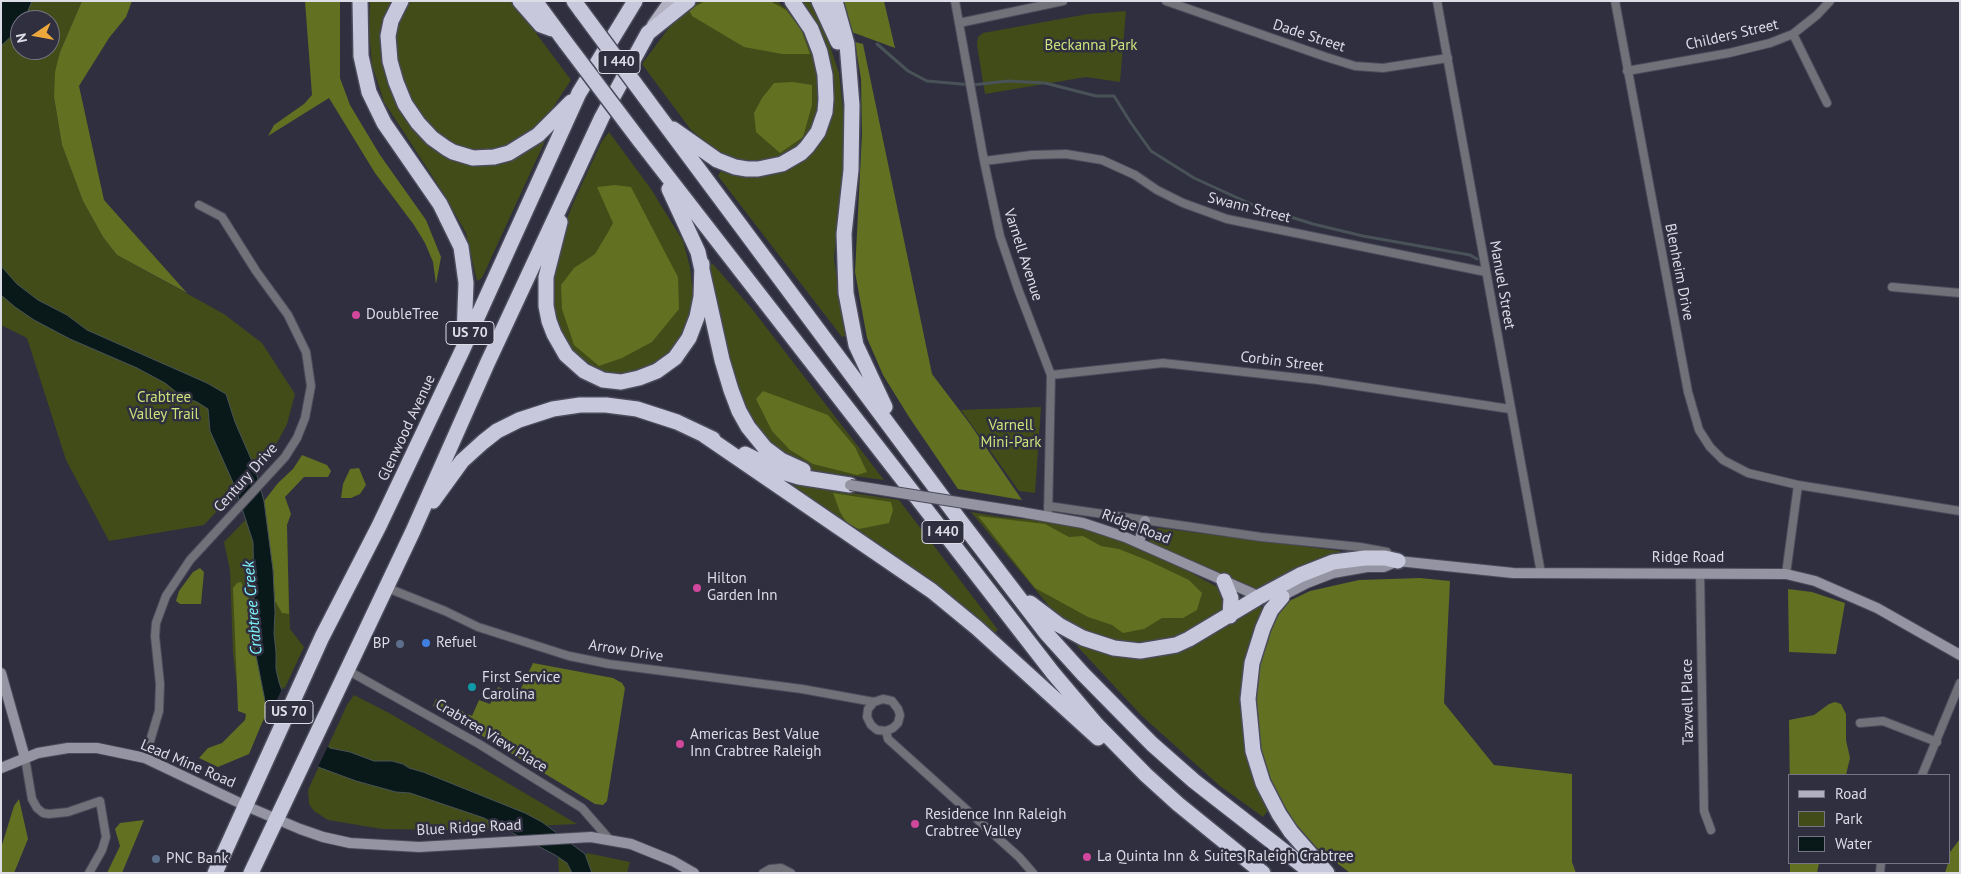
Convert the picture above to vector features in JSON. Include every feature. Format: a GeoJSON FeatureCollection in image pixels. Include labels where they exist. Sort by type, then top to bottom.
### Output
{"type":"FeatureCollection","features":[{"type":"Feature","properties":{"kind":"highway"},"geometry":{"type":"LineString","coordinates":[[360,1],[361,56],[369,92],[384,122],[440,204],[461,247],[465,264],[467,300],[462,351]]}},
{"type":"Feature","properties":{"kind":"highway"},"geometry":{"type":"LineString","coordinates":[[402,1],[391,22],[388,36],[390,61],[396,82],[405,104],[418,123],[432,138],[454,152],[473,158],[484,158],[509,153],[538,135],[579,94]]}},
{"type":"Feature","properties":{"kind":"highway"},"geometry":{"type":"LineString","coordinates":[[520,1],[541,25],[561,37]]}},
{"type":"Feature","properties":{"kind":"highway","name":"I 440"},"geometry":{"type":"LineString","coordinates":[[535,1],[640,142],[1053,674],[1097,724],[1146,775],[1178,804],[1263,873]]}},
{"type":"Feature","properties":{"kind":"highway","name":"Glenwood Avenue"},"geometry":{"type":"LineString","coordinates":[[216,873],[309,668],[462,351],[579,94],[635,1]]}},
{"type":"Feature","properties":{"kind":"highway"},"geometry":{"type":"LineString","coordinates":[[648,33],[688,1]]}},
{"type":"Feature","properties":{"kind":"highway"},"geometry":{"type":"LineString","coordinates":[[659,117],[717,160],[734,167],[758,169],[770,167],[782,164],[801,153],[813,140],[822,122],[826,106],[826,87],[823,65],[816,40],[806,19],[792,1]]}},
{"type":"Feature","properties":{"kind":"highway"},"geometry":{"type":"LineString","coordinates":[[819,1],[840,45],[851,84]]}},
{"type":"Feature","properties":{"kind":"highway"},"geometry":{"type":"LineString","coordinates":[[835,1],[847,44],[853,126],[851,170],[844,234],[846,293],[856,345],[900,439]]}},
{"type":"Feature","properties":{"kind":"highway","name":"I 440"},"geometry":{"type":"LineString","coordinates":[[578,6],[659,117],[1046,632],[1083,674],[1152,744],[1194,781],[1312,873]]}},
{"type":"Feature","properties":{"kind":"highway","name":"US 70"},"geometry":{"type":"LineString","coordinates":[[251,873],[413,531],[573,177],[602,117],[648,33]]}},
{"type":"Feature","properties":{"kind":"highway"},"geometry":{"type":"LineString","coordinates":[[656,162],[694,239],[702,264],[730,390],[748,428],[765,448],[781,460],[802,470],[850,485]]}},
{"type":"Feature","properties":{"kind":"highway"},"geometry":{"type":"LineString","coordinates":[[573,177],[549,263],[545,290],[546,306],[554,334],[566,355],[584,371],[603,380],[630,381],[653,373],[675,358],[690,338],[698,317],[702,264]]}},
{"type":"Feature","properties":{"kind":"highway"},"geometry":{"type":"LineString","coordinates":[[413,531],[448,480],[472,451],[497,431],[530,416],[554,409],[580,405],[622,406],[677,422],[782,472],[817,481],[850,485]]}},
{"type":"Feature","properties":{"kind":"highway"},"geometry":{"type":"LineString","coordinates":[[704,435],[932,591],[977,628],[1080,722],[1146,775]]}},
{"type":"Feature","properties":{"kind":"highway"},"geometry":{"type":"LineString","coordinates":[[1014,590],[1070,632],[1100,645],[1140,651],[1176,645],[1204,632],[1259,597],[1300,575],[1334,562],[1365,558],[1385,558],[1398,561]]}},
{"type":"Feature","properties":{"kind":"highway"},"geometry":{"type":"LineString","coordinates":[[1224,581],[1232,598],[1230,616]]}},
{"type":"Feature","properties":{"kind":"highway"},"geometry":{"type":"LineString","coordinates":[[1282,597],[1271,610],[1252,663],[1248,699],[1253,752],[1263,783],[1279,814],[1291,832],[1327,873]]}},
{"type":"Feature","properties":{"kind":"main road","name":"US 70"},"geometry":{"type":"LineString","coordinates":[[648,33],[670,1]]}},
{"type":"Feature","properties":{"kind":"street","name":"Varnell Avenue"},"geometry":{"type":"LineString","coordinates":[[955,1],[984,161],[1000,236],[1051,375],[1048,511]]}},
{"type":"Feature","properties":{"kind":"street"},"geometry":{"type":"LineString","coordinates":[[958,23],[1063,1]]}},
{"type":"Feature","properties":{"kind":"street","name":"Dade Street"},"geometry":{"type":"LineString","coordinates":[[1166,1],[1355,66],[1383,68],[1448,58]]}},
{"type":"Feature","properties":{"kind":"street","name":"Manuel Street"},"geometry":{"type":"LineString","coordinates":[[1437,1],[1541,573]]}},
{"type":"Feature","properties":{"kind":"street","name":"Blenheim Drive"},"geometry":{"type":"LineString","coordinates":[[1615,1],[1688,392],[1699,430],[1710,447],[1723,460],[1748,473],[1798,485],[1960,511]]}},
{"type":"Feature","properties":{"kind":"street","name":"Childers Street"},"geometry":{"type":"LineString","coordinates":[[1627,71],[1729,53],[1770,42],[1793,34],[1830,1]]}},
{"type":"Feature","properties":{"kind":"street"},"geometry":{"type":"LineString","coordinates":[[1793,34],[1827,103]]}},
{"type":"Feature","properties":{"kind":"street","name":"Swann Street"},"geometry":{"type":"LineString","coordinates":[[984,161],[1032,155],[1066,154],[1102,160],[1135,175],[1157,190],[1183,203],[1227,219],[1486,272]]}},
{"type":"Feature","properties":{"kind":"street","name":"Century Drive"},"geometry":{"type":"LineString","coordinates":[[145,758],[160,708],[160,684],[155,636],[160,610],[176,578],[190,560],[285,457],[297,438],[310,402],[312,386],[306,352],[288,315],[256,271],[222,217],[199,206]]}},
{"type":"Feature","properties":{"kind":"street"},"geometry":{"type":"LineString","coordinates":[[1892,287],[1960,292]]}},
{"type":"Feature","properties":{"kind":"street","name":"Corbin Street"},"geometry":{"type":"LineString","coordinates":[[1051,375],[1163,363],[1318,380],[1510,409]]}},
{"type":"Feature","properties":{"kind":"street","name":"Ridge Road"},"geometry":{"type":"LineString","coordinates":[[850,485],[1021,512],[1048,511],[1360,547],[1386,552],[1398,561]]}},
{"type":"Feature","properties":{"kind":"street"},"geometry":{"type":"LineString","coordinates":[[1786,574],[1798,485]]}},
{"type":"Feature","properties":{"kind":"street","name":"Ridge Road"},"geometry":{"type":"LineString","coordinates":[[1048,511],[1139,542],[1259,597],[1270,599],[1282,597],[1307,583],[1333,573],[1367,567],[1384,567],[1398,561],[1483,571],[1541,573],[1786,574],[1815,581],[1877,608],[1960,655]]}},
{"type":"Feature","properties":{"kind":"street"},"geometry":{"type":"LineString","coordinates":[[1139,542],[1144,521]]}},
{"type":"Feature","properties":{"kind":"street","name":"Tazwell Place"},"geometry":{"type":"LineString","coordinates":[[1700,573],[1704,811],[1711,830]]}},
{"type":"Feature","properties":{"kind":"street","name":"Arrow Drive"},"geometry":{"type":"LineString","coordinates":[[385,587],[478,626],[569,656],[609,664],[802,689],[874,702],[883,699],[892,701],[900,715],[898,723],[886,731]]}},
{"type":"Feature","properties":{"kind":"street","name":"Crabtree View Place"},"geometry":{"type":"LineString","coordinates":[[348,670],[470,739],[582,808],[610,840]]}},
{"type":"Feature","properties":{"kind":"street"},"geometry":{"type":"LineString","coordinates":[[1,673],[25,758],[32,799],[37,808],[43,813],[49,814],[68,812],[100,801],[106,837],[102,850],[89,873]]}},
{"type":"Feature","properties":{"kind":"street"},"geometry":{"type":"LineString","coordinates":[[1922,774],[1960,683]]}},
{"type":"Feature","properties":{"kind":"street"},"geometry":{"type":"LineString","coordinates":[[874,702],[868,709],[867,717],[871,725],[878,730],[886,731],[888,739],[1019,857],[1033,873]]}},
{"type":"Feature","properties":{"kind":"street"},"geometry":{"type":"LineString","coordinates":[[1860,723],[1883,721],[1937,742]]}},
{"type":"Feature","properties":{"kind":"street","name":"Lead Mine Road"},"geometry":{"type":"LineString","coordinates":[[1,768],[38,754],[68,748],[96,748],[145,758],[246,806]]}},
{"type":"Feature","properties":{"kind":"street","name":"Blue Ridge Road"},"geometry":{"type":"LineString","coordinates":[[246,806],[323,837],[350,843],[419,847],[591,837],[631,844],[673,861],[694,873]]}},
{"type":"Feature","properties":{"kind":"street"},"geometry":{"type":"LineString","coordinates":[[763,873],[770,869],[782,868],[791,873]]}},
{"type":"Feature","properties":{"kind":"green space","name":"Crabtree Valley Trail"},"geometry":{"type":"Polygon","coordinates":[[[1,1],[82,1],[60,52],[60,10],[10,10],[10,60],[59,60],[54,97],[62,145],[83,201],[103,237],[117,255],[224,314],[262,343],[295,394],[287,424],[278,441],[261,464],[204,525],[109,541],[66,460],[27,338],[1,325],[1,1]]]}},
{"type":"Feature","properties":{"kind":"green space"},"geometry":{"type":"Polygon","coordinates":[[[82,1],[132,1],[126,17],[109,38],[79,86],[104,200],[187,293],[117,255],[103,237],[83,201],[62,145],[54,97],[55,72],[58,60],[60,60],[60,52],[82,1]]]}},
{"type":"Feature","properties":{"kind":"green space"},"geometry":{"type":"Polygon","coordinates":[[[305,1],[340,1],[340,78],[350,105],[380,155],[426,220],[441,257],[436,284],[433,262],[425,243],[414,225],[375,173],[329,98],[268,136],[274,125],[304,104],[312,95],[305,1]]]}},
{"type":"Feature","properties":{"kind":"green space"},"geometry":{"type":"Polygon","coordinates":[[[370,1],[395,1],[387,12],[382,42],[417,131],[448,158],[477,165],[540,141],[545,141],[482,278],[477,281],[466,233],[444,194],[384,102],[372,65],[369,30],[370,1]]]}},
{"type":"Feature","properties":{"kind":"green space"},"geometry":{"type":"Polygon","coordinates":[[[411,1],[512,1],[571,80],[545,120],[518,144],[496,151],[476,153],[457,149],[437,136],[419,116],[403,88],[396,64],[394,30],[404,9],[411,1]]]}},
{"type":"Feature","properties":{"kind":"green space"},"geometry":{"type":"Polygon","coordinates":[[[700,1],[777,1],[792,14],[804,30],[813,53],[819,78],[818,113],[809,133],[799,147],[786,156],[755,163],[737,161],[723,156],[691,130],[642,64],[671,25],[700,1]]]}},
{"type":"Feature","properties":{"kind":"green space"},"geometry":{"type":"Polygon","coordinates":[[[705,1],[770,1],[786,10],[801,29],[810,54],[782,54],[744,47],[692,16],[689,10],[705,1]]]}},
{"type":"Feature","properties":{"kind":"green space"},"geometry":{"type":"Polygon","coordinates":[[[797,1],[809,1],[825,31],[839,73],[845,130],[834,258],[845,336],[842,337],[718,176],[722,169],[779,172],[831,102],[797,1]]]}},
{"type":"Feature","properties":{"kind":"green space"},"geometry":{"type":"Polygon","coordinates":[[[839,1],[884,1],[895,48],[849,31],[839,1]]]}},
{"type":"Feature","properties":{"kind":"green space","name":"Beckanna Park"},"geometry":{"type":"Polygon","coordinates":[[[1126,11],[1120,82],[1086,77],[985,94],[977,45],[978,37],[983,33],[1088,14],[1126,11]]]}},
{"type":"Feature","properties":{"kind":"green space"},"geometry":{"type":"Polygon","coordinates":[[[855,42],[863,44],[932,374],[970,424],[1022,500],[958,489],[883,375],[867,338],[855,272],[862,134],[861,79],[855,42]]]}},
{"type":"Feature","properties":{"kind":"green space"},"geometry":{"type":"Polygon","coordinates":[[[793,82],[812,85],[812,105],[803,137],[780,153],[756,132],[754,113],[762,98],[774,83],[793,82]]]}},
{"type":"Feature","properties":{"kind":"green space"},"geometry":{"type":"Polygon","coordinates":[[[609,132],[651,189],[683,241],[690,267],[693,294],[689,322],[675,348],[662,361],[638,374],[617,376],[590,369],[572,355],[559,335],[550,291],[560,236],[602,141],[609,132]]]}},
{"type":"Feature","properties":{"kind":"green space"},"geometry":{"type":"Polygon","coordinates":[[[615,185],[631,187],[678,277],[679,309],[652,342],[622,358],[599,366],[574,345],[562,309],[561,285],[574,268],[595,254],[613,223],[597,187],[615,185]]]}},
{"type":"Feature","properties":{"kind":"green space"},"geometry":{"type":"Polygon","coordinates":[[[713,264],[752,309],[884,480],[816,471],[801,465],[767,443],[744,413],[728,360],[709,265],[713,264]]]}},
{"type":"Feature","properties":{"kind":"green space"},"geometry":{"type":"Polygon","coordinates":[[[763,391],[828,415],[855,447],[867,472],[857,475],[813,464],[790,450],[772,431],[756,399],[763,391]]]}},
{"type":"Feature","properties":{"kind":"green space","name":"Varnell Mini-Park"},"geometry":{"type":"Polygon","coordinates":[[[1041,407],[1035,493],[1019,491],[961,410],[1041,407]]]}},
{"type":"Feature","properties":{"kind":"green space"},"geometry":{"type":"Polygon","coordinates":[[[302,455],[327,465],[331,471],[328,477],[304,477],[285,497],[291,514],[287,525],[289,614],[282,613],[275,601],[264,501],[278,483],[293,469],[302,455]]]}},
{"type":"Feature","properties":{"kind":"green space"},"geometry":{"type":"Polygon","coordinates":[[[359,468],[366,485],[360,494],[351,498],[341,498],[343,484],[350,469],[359,468]]]}},
{"type":"Feature","properties":{"kind":"green space"},"geometry":{"type":"Polygon","coordinates":[[[793,484],[899,500],[998,630],[994,633],[939,590],[791,489],[793,484]]]}},
{"type":"Feature","properties":{"kind":"green space"},"geometry":{"type":"Polygon","coordinates":[[[833,493],[891,502],[893,510],[889,523],[859,529],[847,523],[840,512],[833,493]]]}},
{"type":"Feature","properties":{"kind":"green space"},"geometry":{"type":"Polygon","coordinates":[[[258,507],[286,511],[290,629],[304,647],[282,694],[253,736],[238,693],[233,653],[230,570],[224,542],[258,507]]]}},
{"type":"Feature","properties":{"kind":"green space"},"geometry":{"type":"Polygon","coordinates":[[[971,512],[1056,522],[1113,537],[1188,571],[1219,588],[1223,598],[1222,612],[1178,638],[1152,645],[1121,645],[1090,637],[1058,617],[971,512]]]}},
{"type":"Feature","properties":{"kind":"green space"},"geometry":{"type":"Polygon","coordinates":[[[978,516],[1045,524],[1069,537],[1083,536],[1101,546],[1119,549],[1149,561],[1189,580],[1202,593],[1197,610],[1183,618],[1162,618],[1144,629],[1123,633],[1112,625],[1088,617],[1035,588],[978,516]]]}},
{"type":"Feature","properties":{"kind":"green space"},"geometry":{"type":"Polygon","coordinates":[[[1159,528],[1340,551],[1340,558],[1260,593],[1152,545],[1149,540],[1151,532],[1159,528]]]}},
{"type":"Feature","properties":{"kind":"green space"},"geometry":{"type":"Polygon","coordinates":[[[200,568],[204,572],[201,604],[180,604],[176,601],[179,591],[193,572],[200,568]]]}},
{"type":"Feature","properties":{"kind":"green space"},"geometry":{"type":"Polygon","coordinates":[[[1420,578],[1450,581],[1444,703],[1494,765],[1572,774],[1572,862],[1576,873],[1350,873],[1316,847],[1295,823],[1275,791],[1260,755],[1255,693],[1260,659],[1272,619],[1285,603],[1310,591],[1359,580],[1420,578]]]}},
{"type":"Feature","properties":{"kind":"green space"},"geometry":{"type":"Polygon","coordinates":[[[241,582],[254,608],[255,650],[267,711],[249,754],[218,767],[199,758],[208,748],[222,743],[245,720],[246,714],[238,711],[233,588],[237,583],[241,582]]]}},
{"type":"Feature","properties":{"kind":"green space"},"geometry":{"type":"Polygon","coordinates":[[[1788,589],[1812,592],[1845,603],[1836,654],[1789,652],[1788,589]]]}},
{"type":"Feature","properties":{"kind":"green space"},"geometry":{"type":"Polygon","coordinates":[[[1259,604],[1265,611],[1268,810],[1263,817],[1220,786],[1142,716],[1077,646],[1079,644],[1192,644],[1216,633],[1259,604]]]}},
{"type":"Feature","properties":{"kind":"green space"},"geometry":{"type":"Polygon","coordinates":[[[533,663],[613,678],[622,683],[625,688],[607,801],[603,805],[595,804],[433,706],[436,699],[472,716],[479,700],[490,704],[498,687],[518,695],[533,663]]]}},
{"type":"Feature","properties":{"kind":"green space"},"geometry":{"type":"Polygon","coordinates":[[[354,695],[391,714],[577,824],[451,830],[382,829],[328,820],[314,811],[309,804],[308,790],[347,705],[354,695]]]}},
{"type":"Feature","properties":{"kind":"green space"},"geometry":{"type":"Polygon","coordinates":[[[1835,702],[1841,704],[1846,714],[1846,740],[1850,758],[1846,774],[1790,774],[1789,720],[1814,715],[1835,702]]]}},
{"type":"Feature","properties":{"kind":"green space"},"geometry":{"type":"Polygon","coordinates":[[[19,799],[28,839],[14,873],[1,873],[1,848],[14,806],[19,799]]]}},
{"type":"Feature","properties":{"kind":"green space"},"geometry":{"type":"Polygon","coordinates":[[[144,820],[122,873],[107,873],[120,846],[115,829],[120,823],[144,820]]]}},
{"type":"Feature","properties":{"kind":"green space"},"geometry":{"type":"Polygon","coordinates":[[[1960,839],[1960,873],[1945,873],[1948,864],[1951,864],[1951,851],[1960,839]]]}},
{"type":"Feature","properties":{"kind":"green space"},"geometry":{"type":"Polygon","coordinates":[[[587,853],[630,862],[627,873],[559,873],[558,854],[586,855],[587,853]]]}},
{"type":"Feature","properties":{"kind":"green space"},"geometry":{"type":"Polygon","coordinates":[[[1790,864],[1819,864],[1817,873],[1790,873],[1790,864]]]}},
{"type":"Feature","properties":{"kind":"water"},"geometry":{"type":"Polygon","coordinates":[[[1,1],[32,1],[28,10],[10,10],[10,38],[1,46],[1,1]]]}},
{"type":"Feature","properties":{"kind":"water"},"geometry":{"type":"Polygon","coordinates":[[[1,266],[17,284],[38,300],[67,315],[87,330],[207,383],[226,394],[235,422],[255,468],[264,501],[273,570],[274,633],[276,669],[279,682],[283,693],[308,730],[330,748],[350,752],[374,761],[392,761],[403,764],[525,813],[542,822],[585,854],[592,873],[572,873],[567,863],[555,855],[484,818],[410,793],[396,792],[356,781],[310,764],[273,729],[268,716],[255,650],[253,542],[235,487],[210,431],[208,409],[197,402],[181,396],[165,383],[137,368],[70,339],[34,320],[15,307],[1,295],[1,266]]]}},
{"type":"Feature","properties":{"kind":"pier"},"geometry":{"type":"Polygon","coordinates":[[[283,687],[285,692],[295,702],[310,728],[329,744],[317,769],[291,754],[271,731],[267,720],[283,687]]]}},
{"type":"Feature","properties":{"kind":"waterway"},"geometry":{"type":"LineString","coordinates":[[877,44],[908,71],[927,81],[972,85],[1008,81],[1045,83],[1096,96],[1114,96],[1151,151],[1194,178],[1253,205],[1313,224],[1363,236],[1470,255],[1477,259]]}},
{"type":"Feature","properties":{"kind":"place","name":"DoubleTree"},"geometry":{"type":"Point","coordinates":[356,315]}},
{"type":"Feature","properties":{"kind":"place","name":"Hilton Garden Inn"},"geometry":{"type":"Point","coordinates":[697,588]}},
{"type":"Feature","properties":{"kind":"place","name":"Refuel"},"geometry":{"type":"Point","coordinates":[426,643]}},
{"type":"Feature","properties":{"kind":"place","name":"BP"},"geometry":{"type":"Point","coordinates":[400,644]}},
{"type":"Feature","properties":{"kind":"place","name":"First Service Carolina"},"geometry":{"type":"Point","coordinates":[472,687]}},
{"type":"Feature","properties":{"kind":"place","name":"Americas Best Value Inn Crabtree Raleigh"},"geometry":{"type":"Point","coordinates":[680,744]}},
{"type":"Feature","properties":{"kind":"place","name":"Residence Inn Raleigh Crabtree Valley"},"geometry":{"type":"Point","coordinates":[915,824]}},
{"type":"Feature","properties":{"kind":"place","name":"La Quinta Inn & Suites Raleigh Crabtree"},"geometry":{"type":"Point","coordinates":[1087,857]}},
{"type":"Feature","properties":{"kind":"place","name":"PNC Bank"},"geometry":{"type":"Point","coordinates":[156,859]}},
{"type":"Feature","properties":{"kind":"water label","name":"Crabtree Creek"},"geometry":{"type":"Point","coordinates":[253,608]}}]}
